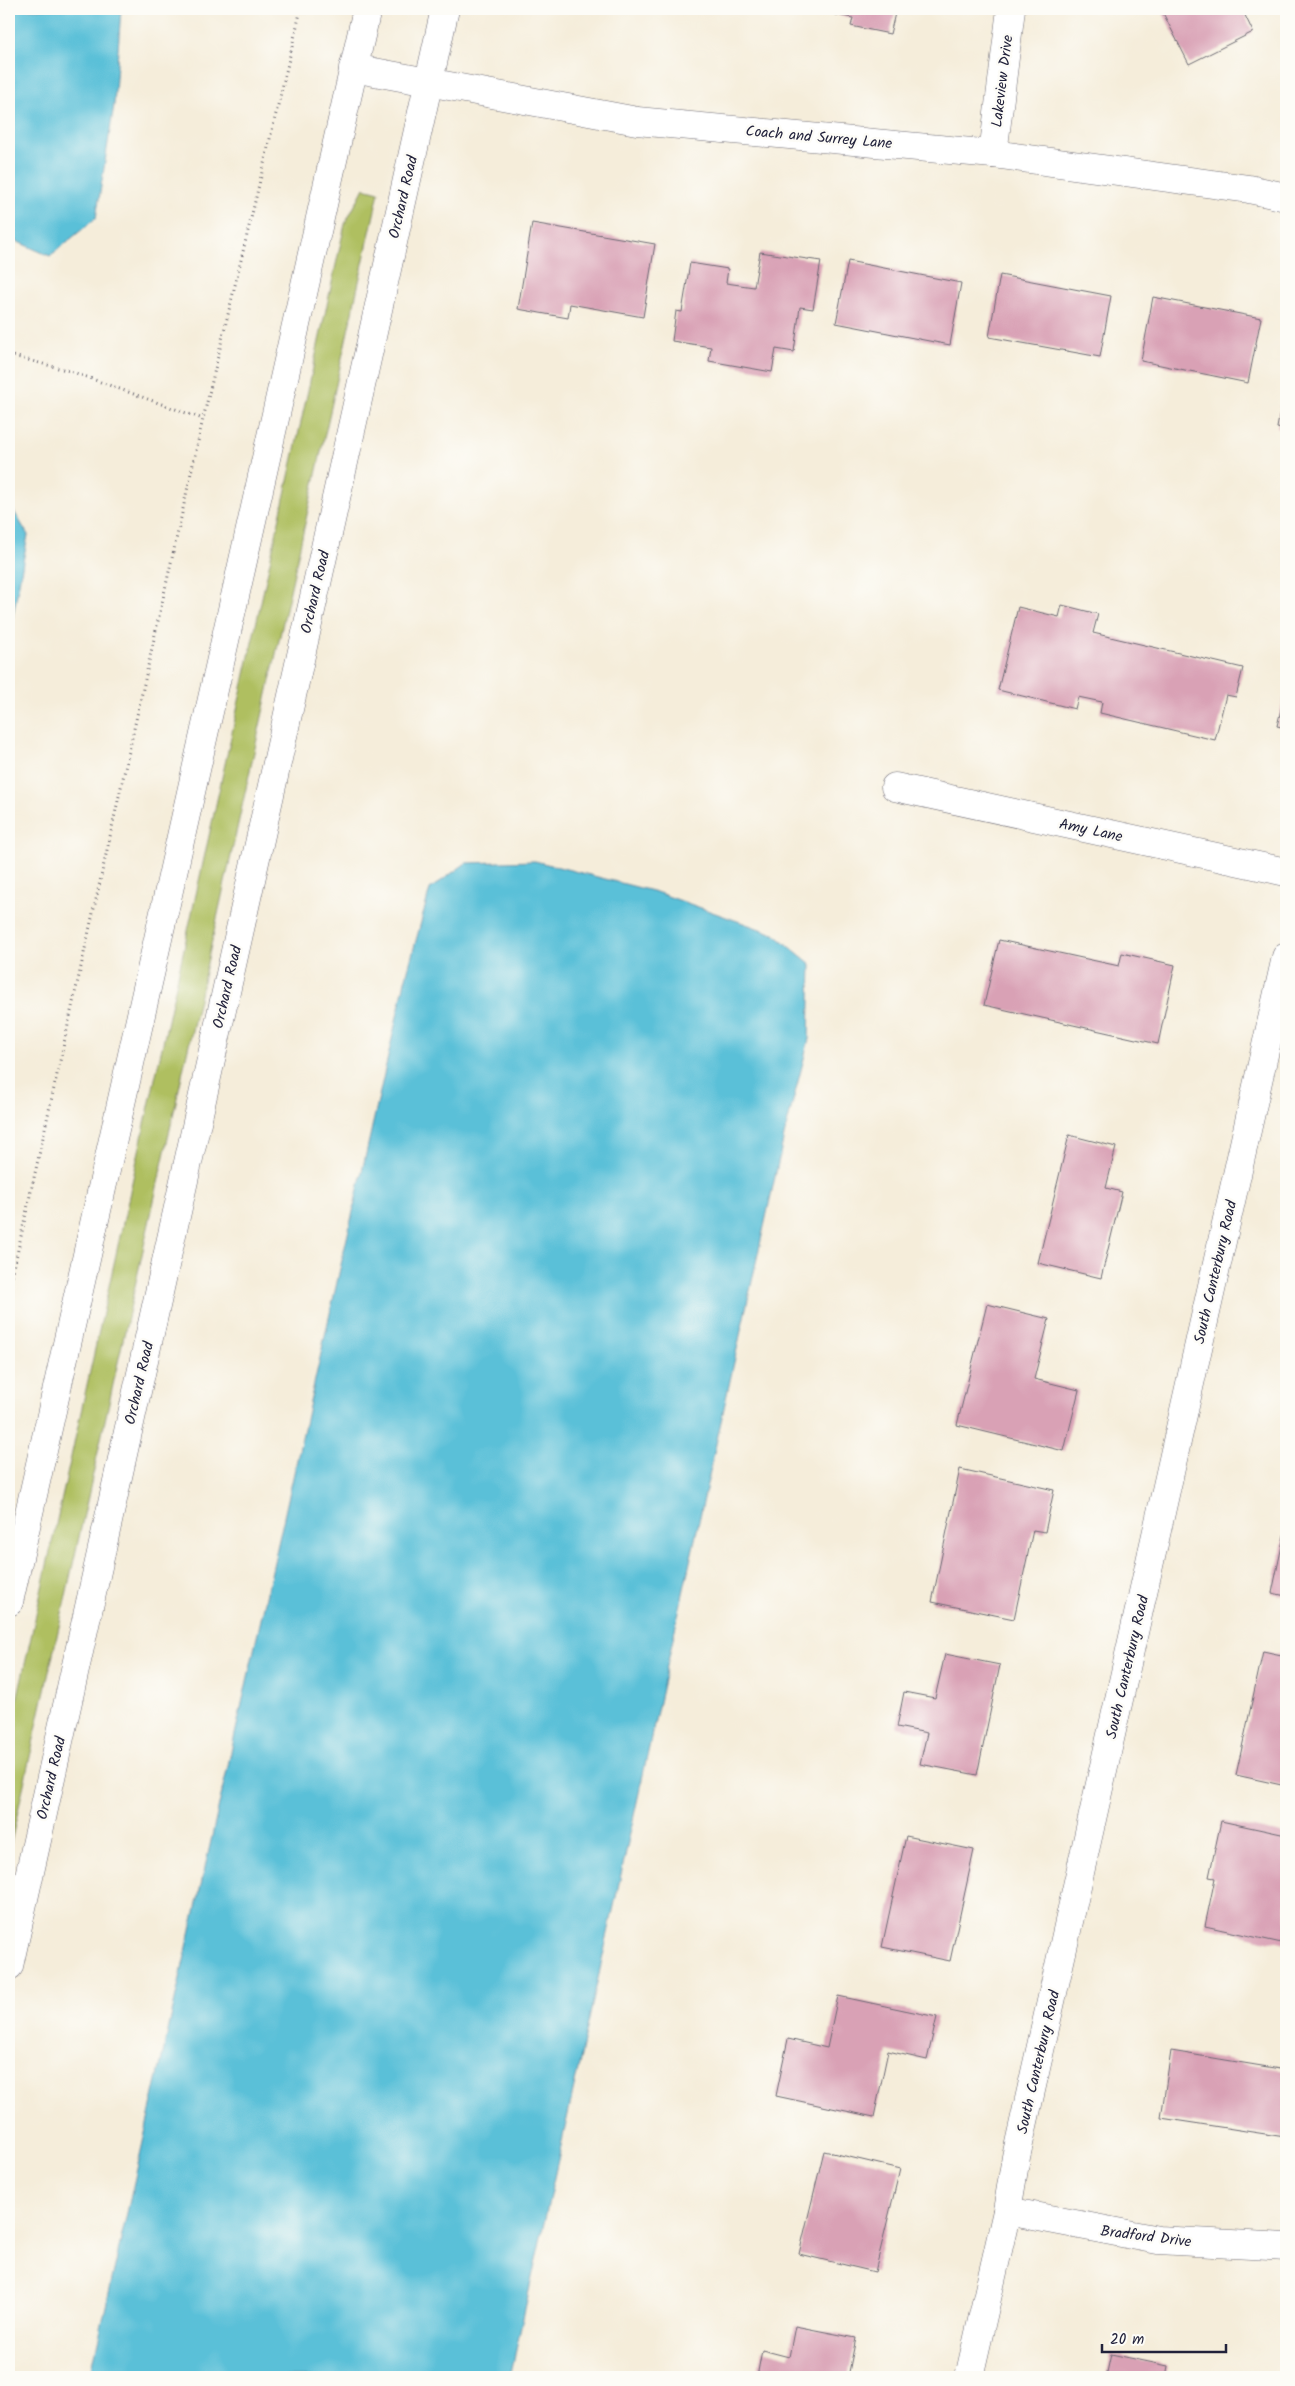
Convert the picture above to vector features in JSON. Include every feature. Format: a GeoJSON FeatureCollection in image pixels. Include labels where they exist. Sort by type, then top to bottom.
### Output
{"type":"FeatureCollection","features":[{"type":"Feature","properties":{"kind":"main road"},"geometry":{"type":"LineString","coordinates":[[9,1602],[367,9]]}},
{"type":"Feature","properties":{"kind":"main road","name":"Orchard Road"},"geometry":{"type":"LineString","coordinates":[[9,1966],[445,9]]}},
{"type":"Feature","properties":{"kind":"main road","name":"Lakeview Drive"},"geometry":{"type":"LineString","coordinates":[[993,154],[1011,9]]}},
{"type":"Feature","properties":{"kind":"main road","name":"Coach and Surrey Lane"},"geometry":{"type":"LineString","coordinates":[[353,68],[637,121],[993,154],[1249,189],[1286,197]]}},
{"type":"Feature","properties":{"kind":"main road","name":"Amy Lane"},"geometry":{"type":"LineString","coordinates":[[895,787],[1286,872]]}},
{"type":"Feature","properties":{"kind":"main road","name":"South Canterbury Road"},"geometry":{"type":"LineString","coordinates":[[969,2377],[1007,2211],[1016,2157],[1286,957]]}},
{"type":"Feature","properties":{"kind":"main road","name":"Bradford Drive"},"geometry":{"type":"LineString","coordinates":[[1007,2211],[1158,2240],[1286,2247]]}},
{"type":"Feature","properties":{"kind":"path"},"geometry":{"type":"LineString","coordinates":[[9,1290],[203,419],[301,9]]}},
{"type":"Feature","properties":{"kind":"path"},"geometry":{"type":"LineString","coordinates":[[9,355],[70,370],[203,419]]}},
{"type":"Feature","properties":{"kind":"green space"},"geometry":{"type":"Polygon","coordinates":[[[364,188],[379,192],[9,1851],[9,1736],[345,224],[364,188]]]}},
{"type":"Feature","properties":{"kind":"water"},"geometry":{"type":"Polygon","coordinates":[[[9,9],[121,9],[114,105],[96,218],[50,256],[9,238],[9,9]]]}},
{"type":"Feature","properties":{"kind":"water"},"geometry":{"type":"Polygon","coordinates":[[[9,503],[28,535],[9,637],[9,503]]]}},
{"type":"Feature","properties":{"kind":"water"},"geometry":{"type":"Polygon","coordinates":[[[535,861],[656,892],[774,934],[811,964],[809,1039],[784,1136],[510,2377],[90,2377],[405,981],[430,889],[466,863],[535,861]]]}},
{"type":"Feature","properties":{"kind":"building"},"geometry":{"type":"Polygon","coordinates":[[[817,9],[896,9],[890,34],[851,26],[853,18],[816,11],[817,9]]]}},
{"type":"Feature","properties":{"kind":"building"},"geometry":{"type":"Polygon","coordinates":[[[1161,9],[1242,9],[1253,32],[1189,64],[1161,9]]]}},
{"type":"Feature","properties":{"kind":"building"},"geometry":{"type":"Polygon","coordinates":[[[532,223],[655,244],[643,317],[570,304],[568,318],[518,309],[532,223]]]}},
{"type":"Feature","properties":{"kind":"building"},"geometry":{"type":"Polygon","coordinates":[[[760,252],[821,261],[813,309],[800,307],[794,352],[776,349],[772,372],[709,361],[711,347],[672,341],[676,311],[682,312],[690,263],[728,269],[726,283],[754,287],[760,252]]]}},
{"type":"Feature","properties":{"kind":"building"},"geometry":{"type":"Polygon","coordinates":[[[848,261],[961,283],[950,345],[836,323],[848,261]]]}},
{"type":"Feature","properties":{"kind":"building"},"geometry":{"type":"Polygon","coordinates":[[[1000,275],[1111,296],[1100,357],[989,337],[1000,275]]]}},
{"type":"Feature","properties":{"kind":"building"},"geometry":{"type":"Polygon","coordinates":[[[1153,297],[1261,318],[1248,383],[1141,361],[1153,297]]]}},
{"type":"Feature","properties":{"kind":"building"},"geometry":{"type":"Polygon","coordinates":[[[1286,384],[1286,430],[1277,428],[1286,384]]]}},
{"type":"Feature","properties":{"kind":"building"},"geometry":{"type":"Polygon","coordinates":[[[1062,605],[1098,614],[1093,633],[1243,668],[1236,697],[1226,695],[1215,740],[1100,713],[1102,702],[1078,697],[1075,709],[998,690],[1018,607],[1059,617],[1062,605]]]}},
{"type":"Feature","properties":{"kind":"building"},"geometry":{"type":"Polygon","coordinates":[[[1286,689],[1286,728],[1277,726],[1286,689]]]}},
{"type":"Feature","properties":{"kind":"building"},"geometry":{"type":"Polygon","coordinates":[[[999,940],[1119,966],[1122,953],[1175,965],[1158,1044],[984,1005],[999,940]]]}},
{"type":"Feature","properties":{"kind":"building"},"geometry":{"type":"Polygon","coordinates":[[[1069,1135],[1116,1147],[1106,1188],[1122,1192],[1101,1278],[1038,1263],[1069,1135]]]}},
{"type":"Feature","properties":{"kind":"building"},"geometry":{"type":"Polygon","coordinates":[[[987,1304],[1049,1319],[1034,1379],[1079,1390],[1064,1451],[957,1425],[987,1304]]]}},
{"type":"Feature","properties":{"kind":"building"},"geometry":{"type":"Polygon","coordinates":[[[960,1469],[1054,1490],[1045,1532],[1033,1530],[1014,1619],[932,1602],[960,1469]]]}},
{"type":"Feature","properties":{"kind":"building"},"geometry":{"type":"Polygon","coordinates":[[[1286,1531],[1286,1596],[1272,1593],[1286,1531]]]}},
{"type":"Feature","properties":{"kind":"building"},"geometry":{"type":"Polygon","coordinates":[[[1263,1651],[1286,1656],[1286,1786],[1236,1775],[1263,1651]]]}},
{"type":"Feature","properties":{"kind":"building"},"geometry":{"type":"Polygon","coordinates":[[[945,1654],[1000,1665],[977,1775],[920,1764],[927,1733],[897,1727],[904,1692],[935,1698],[945,1654]]]}},
{"type":"Feature","properties":{"kind":"building"},"geometry":{"type":"Polygon","coordinates":[[[1221,1821],[1286,1835],[1286,1944],[1205,1926],[1215,1878],[1209,1877],[1221,1821]]]}},
{"type":"Feature","properties":{"kind":"building"},"geometry":{"type":"Polygon","coordinates":[[[906,1836],[974,1850],[950,1961],[882,1947],[906,1836]]]}},
{"type":"Feature","properties":{"kind":"building"},"geometry":{"type":"Polygon","coordinates":[[[838,1996],[937,2017],[927,2060],[888,2051],[874,2117],[776,2096],[788,2039],[827,2048],[838,1996]]]}},
{"type":"Feature","properties":{"kind":"building"},"geometry":{"type":"Polygon","coordinates":[[[1171,2051],[1286,2070],[1285,2137],[1161,2118],[1171,2051]]]}},
{"type":"Feature","properties":{"kind":"building"},"geometry":{"type":"Polygon","coordinates":[[[824,2151],[900,2169],[875,2272],[799,2254],[824,2151]]]}},
{"type":"Feature","properties":{"kind":"building"},"geometry":{"type":"Polygon","coordinates":[[[795,2326],[856,2338],[848,2377],[757,2377],[762,2350],[789,2357],[795,2326]]]}},
{"type":"Feature","properties":{"kind":"building"},"geometry":{"type":"Polygon","coordinates":[[[1111,2354],[1168,2366],[1166,2377],[1106,2377],[1111,2354]]]}}]}
